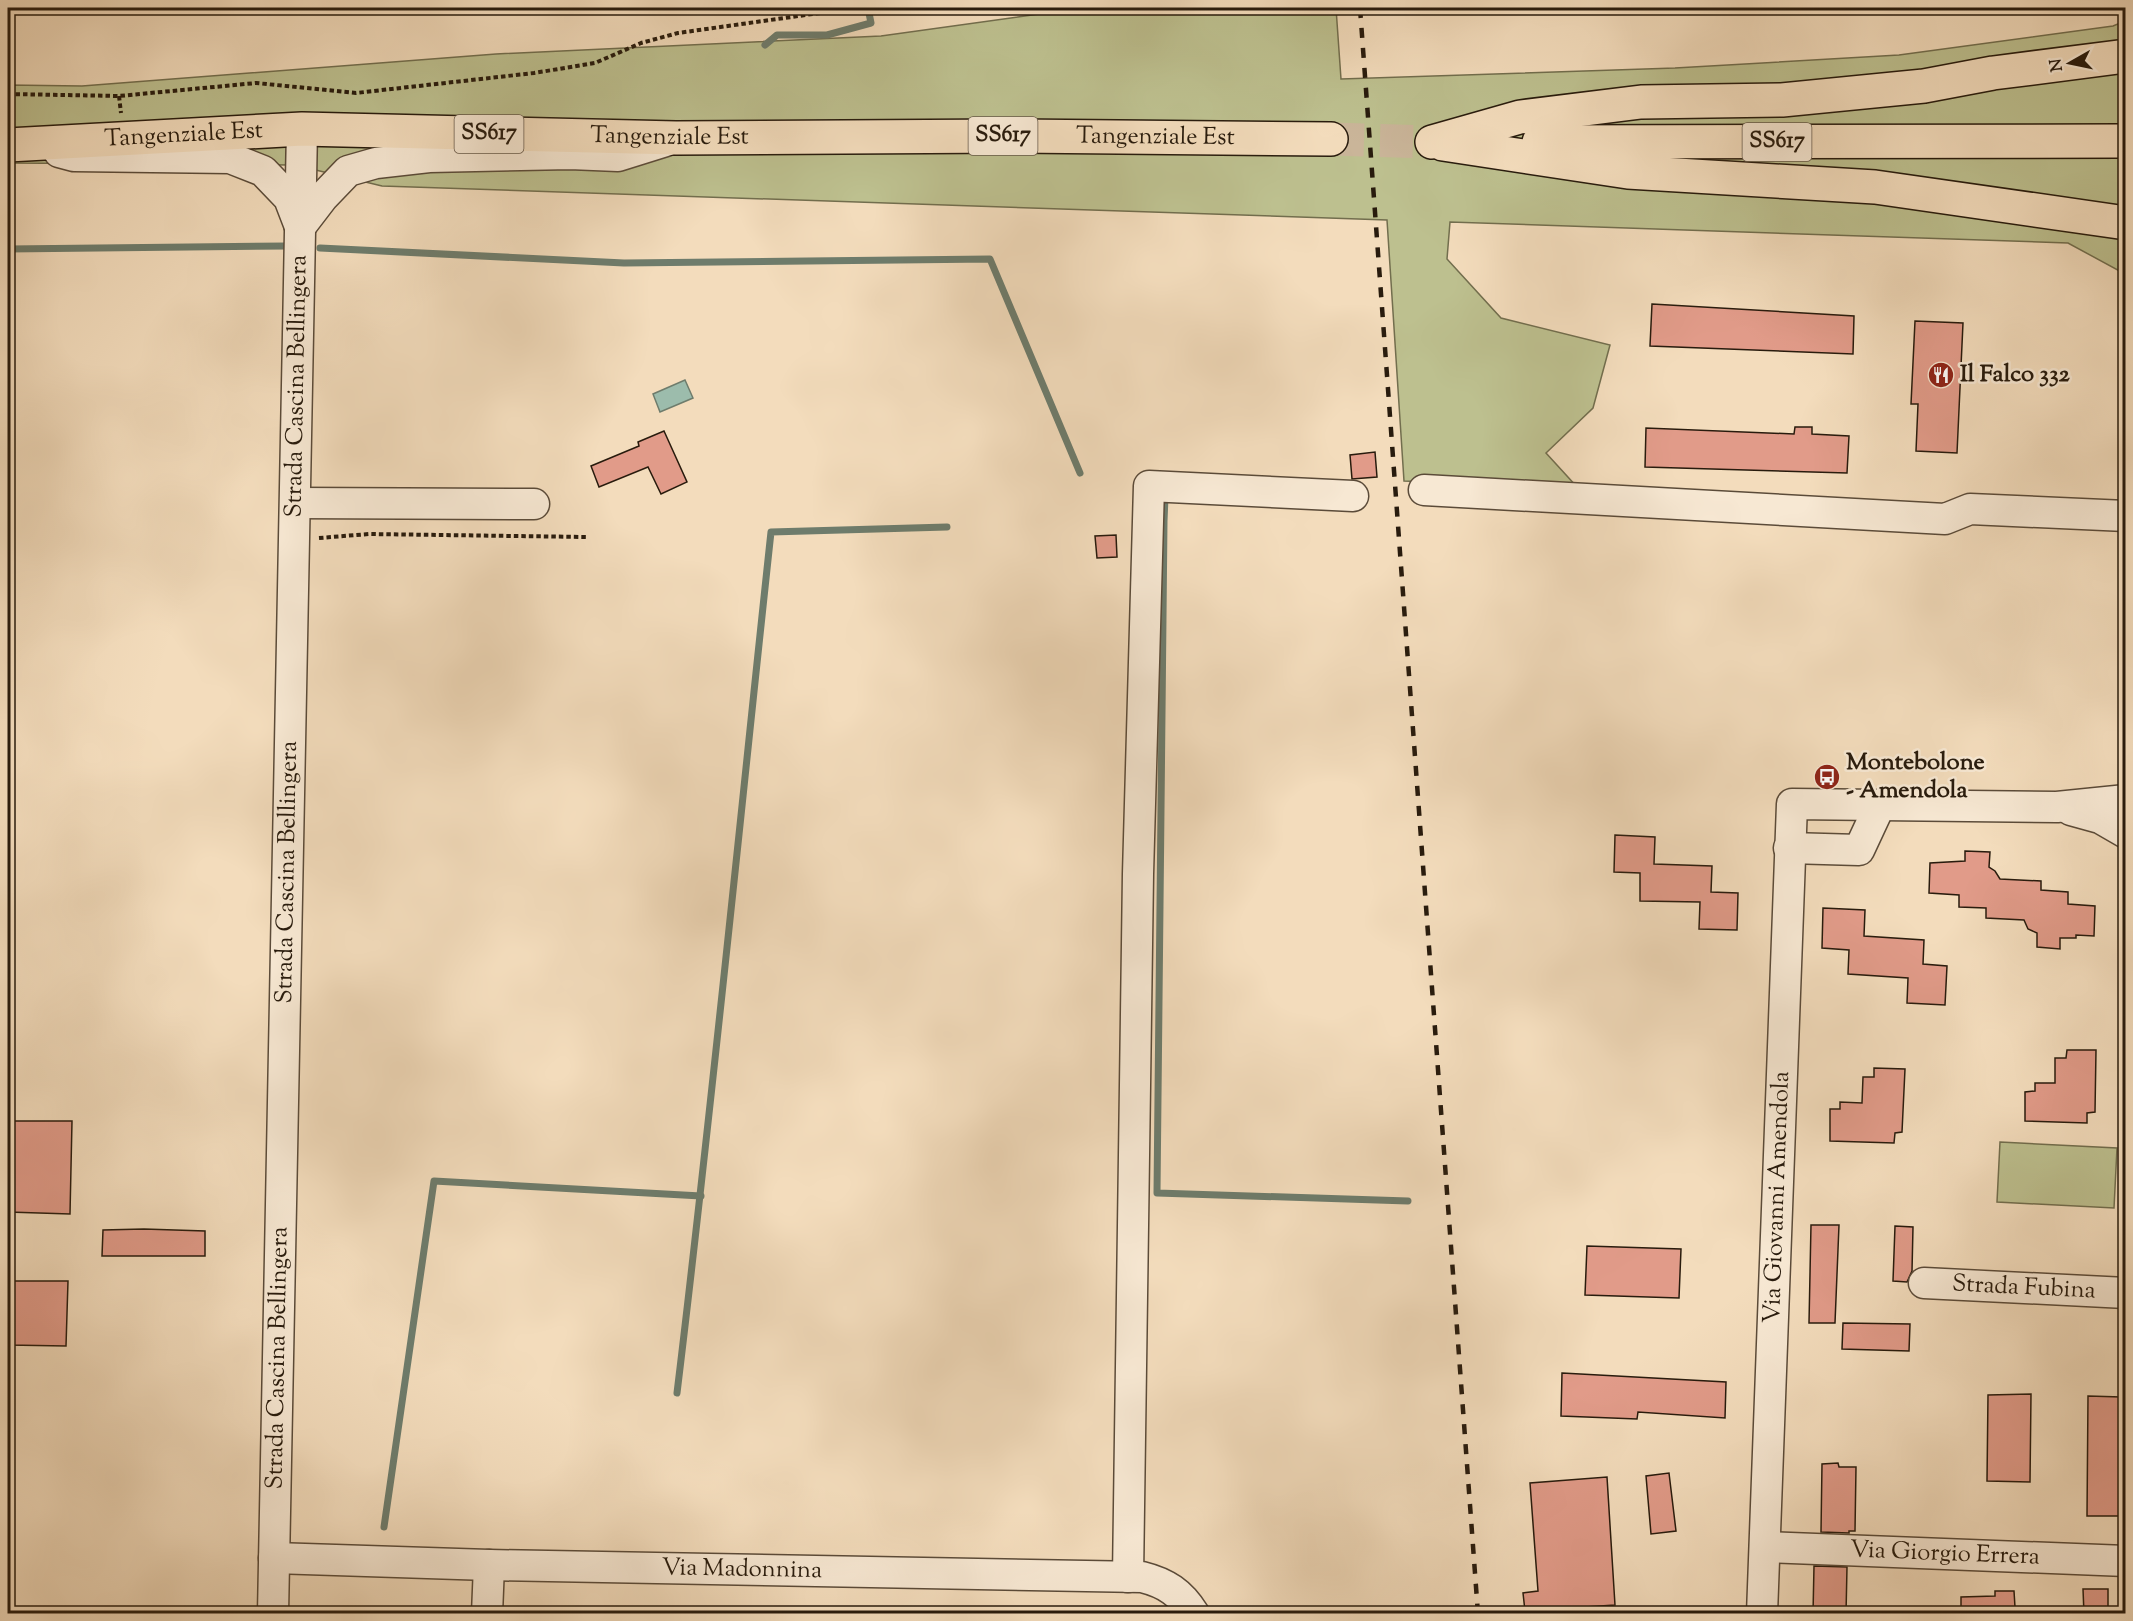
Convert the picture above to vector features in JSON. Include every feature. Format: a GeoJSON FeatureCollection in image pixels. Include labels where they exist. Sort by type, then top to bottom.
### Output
{"type":"FeatureCollection","features":[{"type":"Feature","properties":{"kind":"main road"},"geometry":{"type":"LineString","coordinates":[[1432,142],[1520,117],[1641,102],[1782,100],[1924,86],[2126,56]]}},
{"type":"Feature","properties":{"kind":"main road","name":"Tangenziale Est"},"geometry":{"type":"LineString","coordinates":[[20,145],[302,129],[676,138],[1010,136],[1331,140]]}},
{"type":"Feature","properties":{"kind":"main road","name":"SS617"},"geometry":{"type":"LineString","coordinates":[[1432,142],[2121,141]]}},
{"type":"Feature","properties":{"kind":"main road"},"geometry":{"type":"LineString","coordinates":[[1432,142],[1628,172],[1875,188],[2126,223]]}},
{"type":"Feature","properties":{"kind":"street","name":"Strada Cascina Bellingera"},"geometry":{"type":"LineString","coordinates":[[273,1614],[302,129]]}},
{"type":"Feature","properties":{"kind":"street"},"geometry":{"type":"LineString","coordinates":[[300,227],[323,197],[348,171],[376,163],[429,157],[570,154],[618,156],[676,138]]}},
{"type":"Feature","properties":{"kind":"street"},"geometry":{"type":"LineString","coordinates":[[20,145],[74,156],[230,158],[264,171],[289,198],[300,227]]}},
{"type":"Feature","properties":{"kind":"street"},"geometry":{"type":"LineString","coordinates":[[1128,1577],[1138,874],[1149,486],[1353,496]]}},
{"type":"Feature","properties":{"kind":"street"},"geometry":{"type":"LineString","coordinates":[[1424,490],[1945,519],[1970,508],[2126,516]]}},
{"type":"Feature","properties":{"kind":"street"},"geometry":{"type":"LineString","coordinates":[[296,503],[534,504]]}},
{"type":"Feature","properties":{"kind":"street","name":"Via Giovanni Amendola"},"geometry":{"type":"LineString","coordinates":[[1762,1614],[1791,804],[2057,807],[2126,800]]}},
{"type":"Feature","properties":{"kind":"street"},"geometry":{"type":"LineString","coordinates":[[1790,848],[1859,850],[1881,805]]}},
{"type":"Feature","properties":{"kind":"street","name":"Via Giovanni Amendola"},"geometry":{"type":"LineString","coordinates":[[2057,807],[2100,818],[2126,833]]}},
{"type":"Feature","properties":{"kind":"street","name":"Strada Fubina"},"geometry":{"type":"LineString","coordinates":[[1924,1283],[2126,1293]]}},
{"type":"Feature","properties":{"kind":"street","name":"Via Giorgio Errera"},"geometry":{"type":"LineString","coordinates":[[1765,1547],[2126,1561]]}},
{"type":"Feature","properties":{"kind":"street","name":"Via Madonnina"},"geometry":{"type":"LineString","coordinates":[[274,1558],[489,1565],[1128,1577],[1159,1581],[1173,1589],[1194,1614]]}},
{"type":"Feature","properties":{"kind":"street"},"geometry":{"type":"LineString","coordinates":[[487,1614],[489,1565]]}},
{"type":"Feature","properties":{"kind":"path"},"geometry":{"type":"LineString","coordinates":[[8,94],[119,96],[256,83],[356,93],[534,73],[595,63],[641,43],[678,33],[834,11],[835,8]]}},
{"type":"Feature","properties":{"kind":"path"},"geometry":{"type":"LineString","coordinates":[[295,542],[327,536],[369,534],[587,537]]}},
{"type":"Feature","properties":{"kind":"green space"},"geometry":{"type":"Polygon","coordinates":[[[1082,8],[1336,8],[1341,79],[1675,68],[1899,55],[2113,26],[2125,21],[2125,274],[2068,243],[1450,222],[1447,259],[1501,318],[1610,345],[1593,408],[1546,453],[1577,487],[1404,481],[1387,220],[382,186],[295,165],[8,163],[8,85],[82,86],[496,54],[881,36],[1082,8]]]}},
{"type":"Feature","properties":{"kind":"green space"},"geometry":{"type":"Polygon","coordinates":[[[2000,1142],[2117,1148],[2114,1208],[1997,1202],[2000,1142]]]}},
{"type":"Feature","properties":{"kind":"shaded area"},"geometry":{"type":"Polygon","coordinates":[[[685,380],[693,398],[660,412],[653,394],[685,380]]]}},
{"type":"Feature","properties":{"kind":"building"},"geometry":{"type":"Polygon","coordinates":[[[1652,304],[1854,316],[1853,354],[1650,346],[1652,304]]]}},
{"type":"Feature","properties":{"kind":"building"},"geometry":{"type":"Polygon","coordinates":[[[1915,321],[1963,323],[1957,453],[1916,451],[1918,404],[1911,404],[1915,321]]]}},
{"type":"Feature","properties":{"kind":"building"},"geometry":{"type":"Polygon","coordinates":[[[1795,427],[1812,427],[1812,434],[1849,436],[1847,473],[1645,467],[1646,428],[1794,434],[1795,427]]]}},
{"type":"Feature","properties":{"kind":"building"},"geometry":{"type":"Polygon","coordinates":[[[664,431],[687,482],[661,494],[648,467],[599,487],[591,466],[639,446],[638,442],[664,431]]]}},
{"type":"Feature","properties":{"kind":"building"},"geometry":{"type":"Polygon","coordinates":[[[1375,452],[1377,477],[1352,479],[1350,455],[1375,452]]]}},
{"type":"Feature","properties":{"kind":"building"},"geometry":{"type":"Polygon","coordinates":[[[1116,535],[1117,557],[1097,558],[1095,536],[1116,535]]]}},
{"type":"Feature","properties":{"kind":"building"},"geometry":{"type":"Polygon","coordinates":[[[1615,835],[1655,837],[1654,864],[1712,866],[1711,892],[1738,893],[1737,930],[1699,929],[1700,902],[1640,901],[1640,873],[1614,872],[1615,835]]]}},
{"type":"Feature","properties":{"kind":"building"},"geometry":{"type":"Polygon","coordinates":[[[1965,851],[1990,852],[1989,867],[2000,879],[2041,881],[2041,890],[2068,892],[2068,904],[2095,906],[2094,936],[2076,935],[2076,938],[2060,938],[2060,949],[2037,947],[2037,933],[2028,929],[2024,920],[1986,918],[1986,908],[1959,907],[1959,895],[1929,893],[1930,863],[1965,861],[1965,851]]]}},
{"type":"Feature","properties":{"kind":"building"},"geometry":{"type":"Polygon","coordinates":[[[1823,908],[1865,910],[1864,936],[1924,940],[1923,964],[1947,966],[1945,1005],[1907,1003],[1908,978],[1848,974],[1849,950],[1822,948],[1823,908]]]}},
{"type":"Feature","properties":{"kind":"building"},"geometry":{"type":"Polygon","coordinates":[[[2067,1050],[2096,1050],[2095,1112],[2087,1113],[2087,1123],[2025,1121],[2025,1092],[2035,1091],[2035,1083],[2055,1083],[2055,1058],[2066,1058],[2067,1050]]]}},
{"type":"Feature","properties":{"kind":"building"},"geometry":{"type":"Polygon","coordinates":[[[1874,1068],[1905,1069],[1902,1132],[1895,1133],[1894,1143],[1830,1141],[1830,1109],[1840,1109],[1840,1102],[1862,1103],[1863,1077],[1874,1077],[1874,1068]]]}},
{"type":"Feature","properties":{"kind":"building"},"geometry":{"type":"Polygon","coordinates":[[[8,1121],[72,1121],[70,1214],[8,1212],[8,1121]]]}},
{"type":"Feature","properties":{"kind":"building"},"geometry":{"type":"Polygon","coordinates":[[[1811,1225],[1839,1225],[1835,1323],[1809,1323],[1811,1225]]]}},
{"type":"Feature","properties":{"kind":"building"},"geometry":{"type":"Polygon","coordinates":[[[1895,1226],[1913,1227],[1912,1271],[1907,1282],[1893,1281],[1895,1226]]]}},
{"type":"Feature","properties":{"kind":"building"},"geometry":{"type":"Polygon","coordinates":[[[103,1230],[205,1231],[205,1256],[102,1256],[103,1230]]]}},
{"type":"Feature","properties":{"kind":"building"},"geometry":{"type":"Polygon","coordinates":[[[1587,1246],[1681,1249],[1679,1298],[1585,1295],[1587,1246]]]}},
{"type":"Feature","properties":{"kind":"building"},"geometry":{"type":"Polygon","coordinates":[[[8,1281],[68,1281],[66,1346],[8,1345],[8,1281]]]}},
{"type":"Feature","properties":{"kind":"building"},"geometry":{"type":"Polygon","coordinates":[[[1843,1323],[1910,1324],[1909,1351],[1842,1349],[1843,1323]]]}},
{"type":"Feature","properties":{"kind":"building"},"geometry":{"type":"Polygon","coordinates":[[[1562,1373],[1726,1382],[1725,1418],[1638,1412],[1637,1419],[1561,1416],[1562,1373]]]}},
{"type":"Feature","properties":{"kind":"building"},"geometry":{"type":"Polygon","coordinates":[[[2031,1394],[2030,1482],[1987,1481],[1988,1395],[2031,1394]]]}},
{"type":"Feature","properties":{"kind":"building"},"geometry":{"type":"Polygon","coordinates":[[[2088,1396],[2121,1397],[2120,1516],[2087,1516],[2088,1396]]]}},
{"type":"Feature","properties":{"kind":"building"},"geometry":{"type":"Polygon","coordinates":[[[1838,1463],[1839,1467],[1856,1467],[1855,1531],[1849,1531],[1849,1533],[1821,1532],[1822,1464],[1838,1463]]]}},
{"type":"Feature","properties":{"kind":"building"},"geometry":{"type":"Polygon","coordinates":[[[1669,1473],[1676,1531],[1651,1534],[1646,1476],[1669,1473]]]}},
{"type":"Feature","properties":{"kind":"building"},"geometry":{"type":"Polygon","coordinates":[[[1607,1477],[1615,1605],[1525,1611],[1523,1593],[1538,1591],[1530,1483],[1607,1477]]]}},
{"type":"Feature","properties":{"kind":"building"},"geometry":{"type":"Polygon","coordinates":[[[1814,1566],[1847,1567],[1846,1614],[1813,1614],[1814,1566]]]}},
{"type":"Feature","properties":{"kind":"building"},"geometry":{"type":"Polygon","coordinates":[[[2083,1589],[2108,1589],[2108,1614],[2084,1614],[2083,1589]]]}},
{"type":"Feature","properties":{"kind":"building"},"geometry":{"type":"Polygon","coordinates":[[[1995,1591],[2014,1591],[2015,1607],[2006,1608],[2006,1614],[1961,1614],[1961,1597],[1995,1596],[1995,1591]]]}},
{"type":"Feature","properties":{"kind":"waterway"},"geometry":{"type":"LineString","coordinates":[[765,45],[777,35],[827,35],[871,23],[868,8]]}},
{"type":"Feature","properties":{"kind":"waterway"},"geometry":{"type":"LineString","coordinates":[[8,249],[287,246]]}},
{"type":"Feature","properties":{"kind":"waterway"},"geometry":{"type":"LineString","coordinates":[[320,248],[624,263],[990,259],[1080,473]]}},
{"type":"Feature","properties":{"kind":"waterway"},"geometry":{"type":"LineString","coordinates":[[1168,498],[1165,497],[1164,521],[1157,1193],[1408,1201]]}},
{"type":"Feature","properties":{"kind":"waterway"},"geometry":{"type":"LineString","coordinates":[[677,1393],[771,532],[947,527]]}},
{"type":"Feature","properties":{"kind":"waterway"},"geometry":{"type":"LineString","coordinates":[[384,1527],[434,1181],[701,1196]]}},
{"type":"Feature","properties":{"kind":"tunnel"},"geometry":{"type":"LineString","coordinates":[[1331,139],[1432,142]]}},
{"type":"Feature","properties":{"kind":"railway"},"geometry":{"type":"LineString","coordinates":[[1360,8],[1478,1614]]}},
{"type":"Feature","properties":{"kind":"place","name":"Il Falco 332"},"geometry":{"type":"Point","coordinates":[1941,375]}},
{"type":"Feature","properties":{"kind":"place","name":"Montebolone - Amendola"},"geometry":{"type":"Point","coordinates":[1827,777]}}]}
